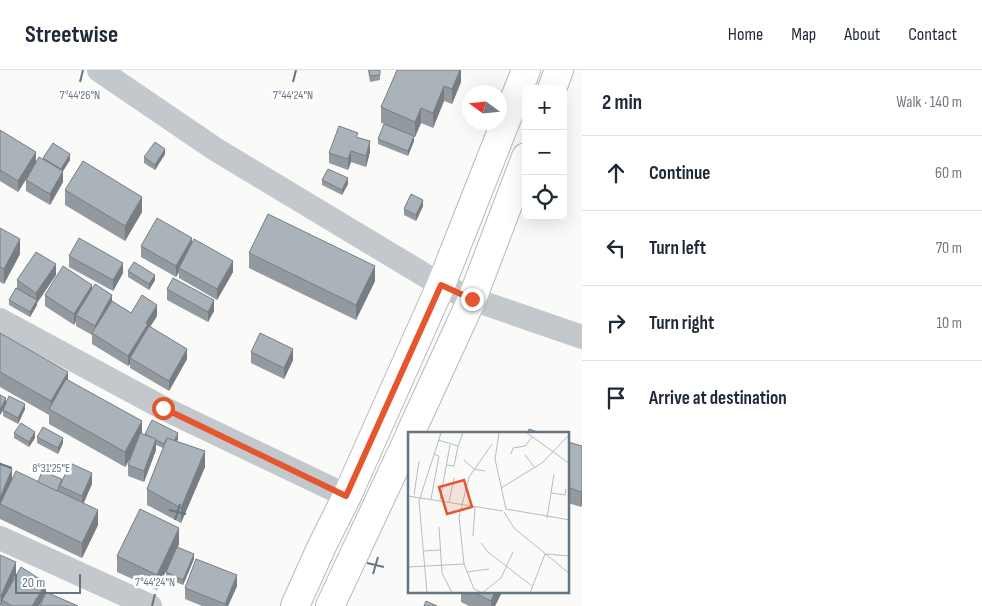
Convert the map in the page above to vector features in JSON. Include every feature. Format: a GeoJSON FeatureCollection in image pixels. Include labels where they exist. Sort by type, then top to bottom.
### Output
{"type":"FeatureCollection","features":[{"type":"Feature","properties":{"kind":"main road"},"geometry":{"type":"LineString","coordinates":[[296,606],[441,285],[526,70]]}},
{"type":"Feature","properties":{"kind":"main road"},"geometry":{"type":"LineString","coordinates":[[553,85],[559,70]]}},
{"type":"Feature","properties":{"kind":"main road"},"geometry":{"type":"LineString","coordinates":[[411,432],[472,299],[522,168]]}},
{"type":"Feature","properties":{"kind":"main road"},"geometry":{"type":"LineString","coordinates":[[330,606],[408,438]]}},
{"type":"Feature","properties":{"kind":"main road"},"geometry":{"type":"LineString","coordinates":[[321,548],[352,560]]}},
{"type":"Feature","properties":{"kind":"street"},"geometry":{"type":"LineString","coordinates":[[99,70],[216,149],[441,285],[472,299],[582,337]]}},
{"type":"Feature","properties":{"kind":"street"},"geometry":{"type":"LineString","coordinates":[[0,320],[163,408],[346,496]]}},
{"type":"Feature","properties":{"kind":"street"},"geometry":{"type":"LineString","coordinates":[[0,538],[150,606]]}},
{"type":"Feature","properties":{"kind":"building"},"geometry":{"type":"Polygon","coordinates":[[[369,70],[380,70],[380,75],[370,76],[369,70]]]}},
{"type":"Feature","properties":{"kind":"building"},"geometry":{"type":"Polygon","coordinates":[[[397,70],[460,70],[452,89],[444,86],[433,113],[421,108],[415,122],[381,107],[397,70]]]}},
{"type":"Feature","properties":{"kind":"building"},"geometry":{"type":"Polygon","coordinates":[[[384,124],[414,136],[408,151],[378,139],[384,124]]]}},
{"type":"Feature","properties":{"kind":"building"},"geometry":{"type":"Polygon","coordinates":[[[339,126],[358,133],[356,137],[370,141],[366,156],[351,151],[348,159],[329,153],[339,126]]]}},
{"type":"Feature","properties":{"kind":"building"},"geometry":{"type":"Polygon","coordinates":[[[0,130],[36,152],[18,181],[0,170],[0,130]]]}},
{"type":"Feature","properties":{"kind":"building"},"geometry":{"type":"Polygon","coordinates":[[[155,142],[165,149],[155,165],[144,157],[155,142]]]}},
{"type":"Feature","properties":{"kind":"building"},"geometry":{"type":"Polygon","coordinates":[[[53,143],[70,154],[61,169],[43,158],[53,143]]]}},
{"type":"Feature","properties":{"kind":"building"},"geometry":{"type":"Polygon","coordinates":[[[39,157],[63,171],[50,194],[26,180],[39,157]]]}},
{"type":"Feature","properties":{"kind":"building"},"geometry":{"type":"Polygon","coordinates":[[[83,161],[142,197],[125,226],[65,190],[83,161]]]}},
{"type":"Feature","properties":{"kind":"building"},"geometry":{"type":"Polygon","coordinates":[[[328,169],[348,178],[342,190],[322,180],[328,169]]]}},
{"type":"Feature","properties":{"kind":"building"},"geometry":{"type":"Polygon","coordinates":[[[411,194],[423,200],[416,215],[404,209],[411,194]]]}},
{"type":"Feature","properties":{"kind":"building"},"geometry":{"type":"Polygon","coordinates":[[[268,214],[375,266],[356,305],[249,253],[268,214]]]}},
{"type":"Feature","properties":{"kind":"building"},"geometry":{"type":"Polygon","coordinates":[[[157,218],[192,238],[176,266],[141,246],[157,218]]]}},
{"type":"Feature","properties":{"kind":"building"},"geometry":{"type":"Polygon","coordinates":[[[0,228],[20,239],[4,269],[0,267],[0,228]]]}},
{"type":"Feature","properties":{"kind":"building"},"geometry":{"type":"Polygon","coordinates":[[[79,238],[123,263],[113,280],[69,256],[79,238]]]}},
{"type":"Feature","properties":{"kind":"building"},"geometry":{"type":"Polygon","coordinates":[[[194,239],[233,261],[217,289],[179,268],[194,239]]]}},
{"type":"Feature","properties":{"kind":"building"},"geometry":{"type":"Polygon","coordinates":[[[36,252],[56,264],[36,293],[17,280],[36,252]]]}},
{"type":"Feature","properties":{"kind":"building"},"geometry":{"type":"Polygon","coordinates":[[[134,262],[155,275],[149,284],[128,271],[134,262]]]}},
{"type":"Feature","properties":{"kind":"building"},"geometry":{"type":"Polygon","coordinates":[[[63,266],[92,285],[74,314],[45,295],[63,266]]]}},
{"type":"Feature","properties":{"kind":"building"},"geometry":{"type":"Polygon","coordinates":[[[173,278],[214,300],[208,312],[167,289],[173,278]]]}},
{"type":"Feature","properties":{"kind":"building"},"geometry":{"type":"Polygon","coordinates":[[[95,284],[112,295],[95,326],[76,315],[95,284]]]}},
{"type":"Feature","properties":{"kind":"building"},"geometry":{"type":"Polygon","coordinates":[[[16,288],[37,300],[30,312],[9,300],[16,288]]]}},
{"type":"Feature","properties":{"kind":"building"},"geometry":{"type":"Polygon","coordinates":[[[142,295],[157,305],[146,323],[148,324],[128,356],[92,333],[112,301],[131,313],[142,295]]]}},
{"type":"Feature","properties":{"kind":"building"},"geometry":{"type":"Polygon","coordinates":[[[149,326],[187,349],[169,381],[130,358],[149,326]]]}},
{"type":"Feature","properties":{"kind":"building"},"geometry":{"type":"Polygon","coordinates":[[[0,333],[68,372],[51,401],[0,372],[0,333]]]}},
{"type":"Feature","properties":{"kind":"building"},"geometry":{"type":"Polygon","coordinates":[[[260,333],[293,349],[284,368],[251,352],[260,333]]]}},
{"type":"Feature","properties":{"kind":"building"},"geometry":{"type":"Polygon","coordinates":[[[66,379],[142,421],[125,452],[49,409],[66,379]]]}},
{"type":"Feature","properties":{"kind":"building"},"geometry":{"type":"Polygon","coordinates":[[[0,395],[6,398],[0,410],[0,395]]]}},
{"type":"Feature","properties":{"kind":"building"},"geometry":{"type":"Polygon","coordinates":[[[9,396],[25,404],[18,418],[3,410],[9,396]]]}},
{"type":"Feature","properties":{"kind":"building"},"geometry":{"type":"Polygon","coordinates":[[[152,420],[178,433],[174,441],[167,438],[164,444],[145,434],[152,420]]]}},
{"type":"Feature","properties":{"kind":"building"},"geometry":{"type":"Polygon","coordinates":[[[21,423],[35,432],[29,442],[14,433],[21,423]]]}},
{"type":"Feature","properties":{"kind":"building"},"geometry":{"type":"Polygon","coordinates":[[[43,427],[63,438],[58,448],[37,437],[43,427]]]}},
{"type":"Feature","properties":{"kind":"building"},"geometry":{"type":"Polygon","coordinates":[[[140,433],[156,439],[144,471],[128,465],[140,433]]]}},
{"type":"Feature","properties":{"kind":"building"},"geometry":{"type":"Polygon","coordinates":[[[167,438],[205,451],[181,508],[147,489],[167,438]]]}},
{"type":"Feature","properties":{"kind":"building"},"geometry":{"type":"Polygon","coordinates":[[[570,443],[582,446],[581,492],[570,488],[570,443]]]}},
{"type":"Feature","properties":{"kind":"building"},"geometry":{"type":"Polygon","coordinates":[[[0,463],[12,469],[0,498],[0,463]]]}},
{"type":"Feature","properties":{"kind":"building"},"geometry":{"type":"Polygon","coordinates":[[[70,463],[92,473],[82,496],[60,486],[70,463]]]}},
{"type":"Feature","properties":{"kind":"building"},"geometry":{"type":"Polygon","coordinates":[[[16,471],[98,510],[82,543],[0,504],[16,471]]]}},
{"type":"Feature","properties":{"kind":"building"},"geometry":{"type":"Polygon","coordinates":[[[42,471],[62,479],[57,491],[38,482],[42,471]]]}},
{"type":"Feature","properties":{"kind":"building"},"geometry":{"type":"Polygon","coordinates":[[[140,509],[179,528],[157,575],[117,556],[140,509]]]}},
{"type":"Feature","properties":{"kind":"building"},"geometry":{"type":"Polygon","coordinates":[[[177,547],[194,554],[183,580],[166,572],[177,547]]]}},
{"type":"Feature","properties":{"kind":"building"},"geometry":{"type":"Polygon","coordinates":[[[0,555],[16,562],[1,596],[0,596],[0,555]]]}},
{"type":"Feature","properties":{"kind":"building"},"geometry":{"type":"Polygon","coordinates":[[[196,559],[237,575],[225,604],[185,588],[196,559]]]}},
{"type":"Feature","properties":{"kind":"building"},"geometry":{"type":"Polygon","coordinates":[[[21,567],[46,583],[32,606],[12,606],[2,600],[21,567]]]}},
{"type":"Feature","properties":{"kind":"building"},"geometry":{"type":"Polygon","coordinates":[[[46,592],[78,606],[40,606],[46,592]]]}},
{"type":"Feature","properties":{"kind":"building"},"geometry":{"type":"Polygon","coordinates":[[[477,594],[494,594],[491,601],[477,594]]]}},
{"type":"Feature","properties":{"kind":"building"},"geometry":{"type":"Polygon","coordinates":[[[426,601],[437,606],[424,606],[426,601]]]}},
{"type":"Feature","properties":{"kind":"route"},"geometry":{"type":"LineString","coordinates":[[163,408],[346,496],[441,285],[472,299]]}}]}
